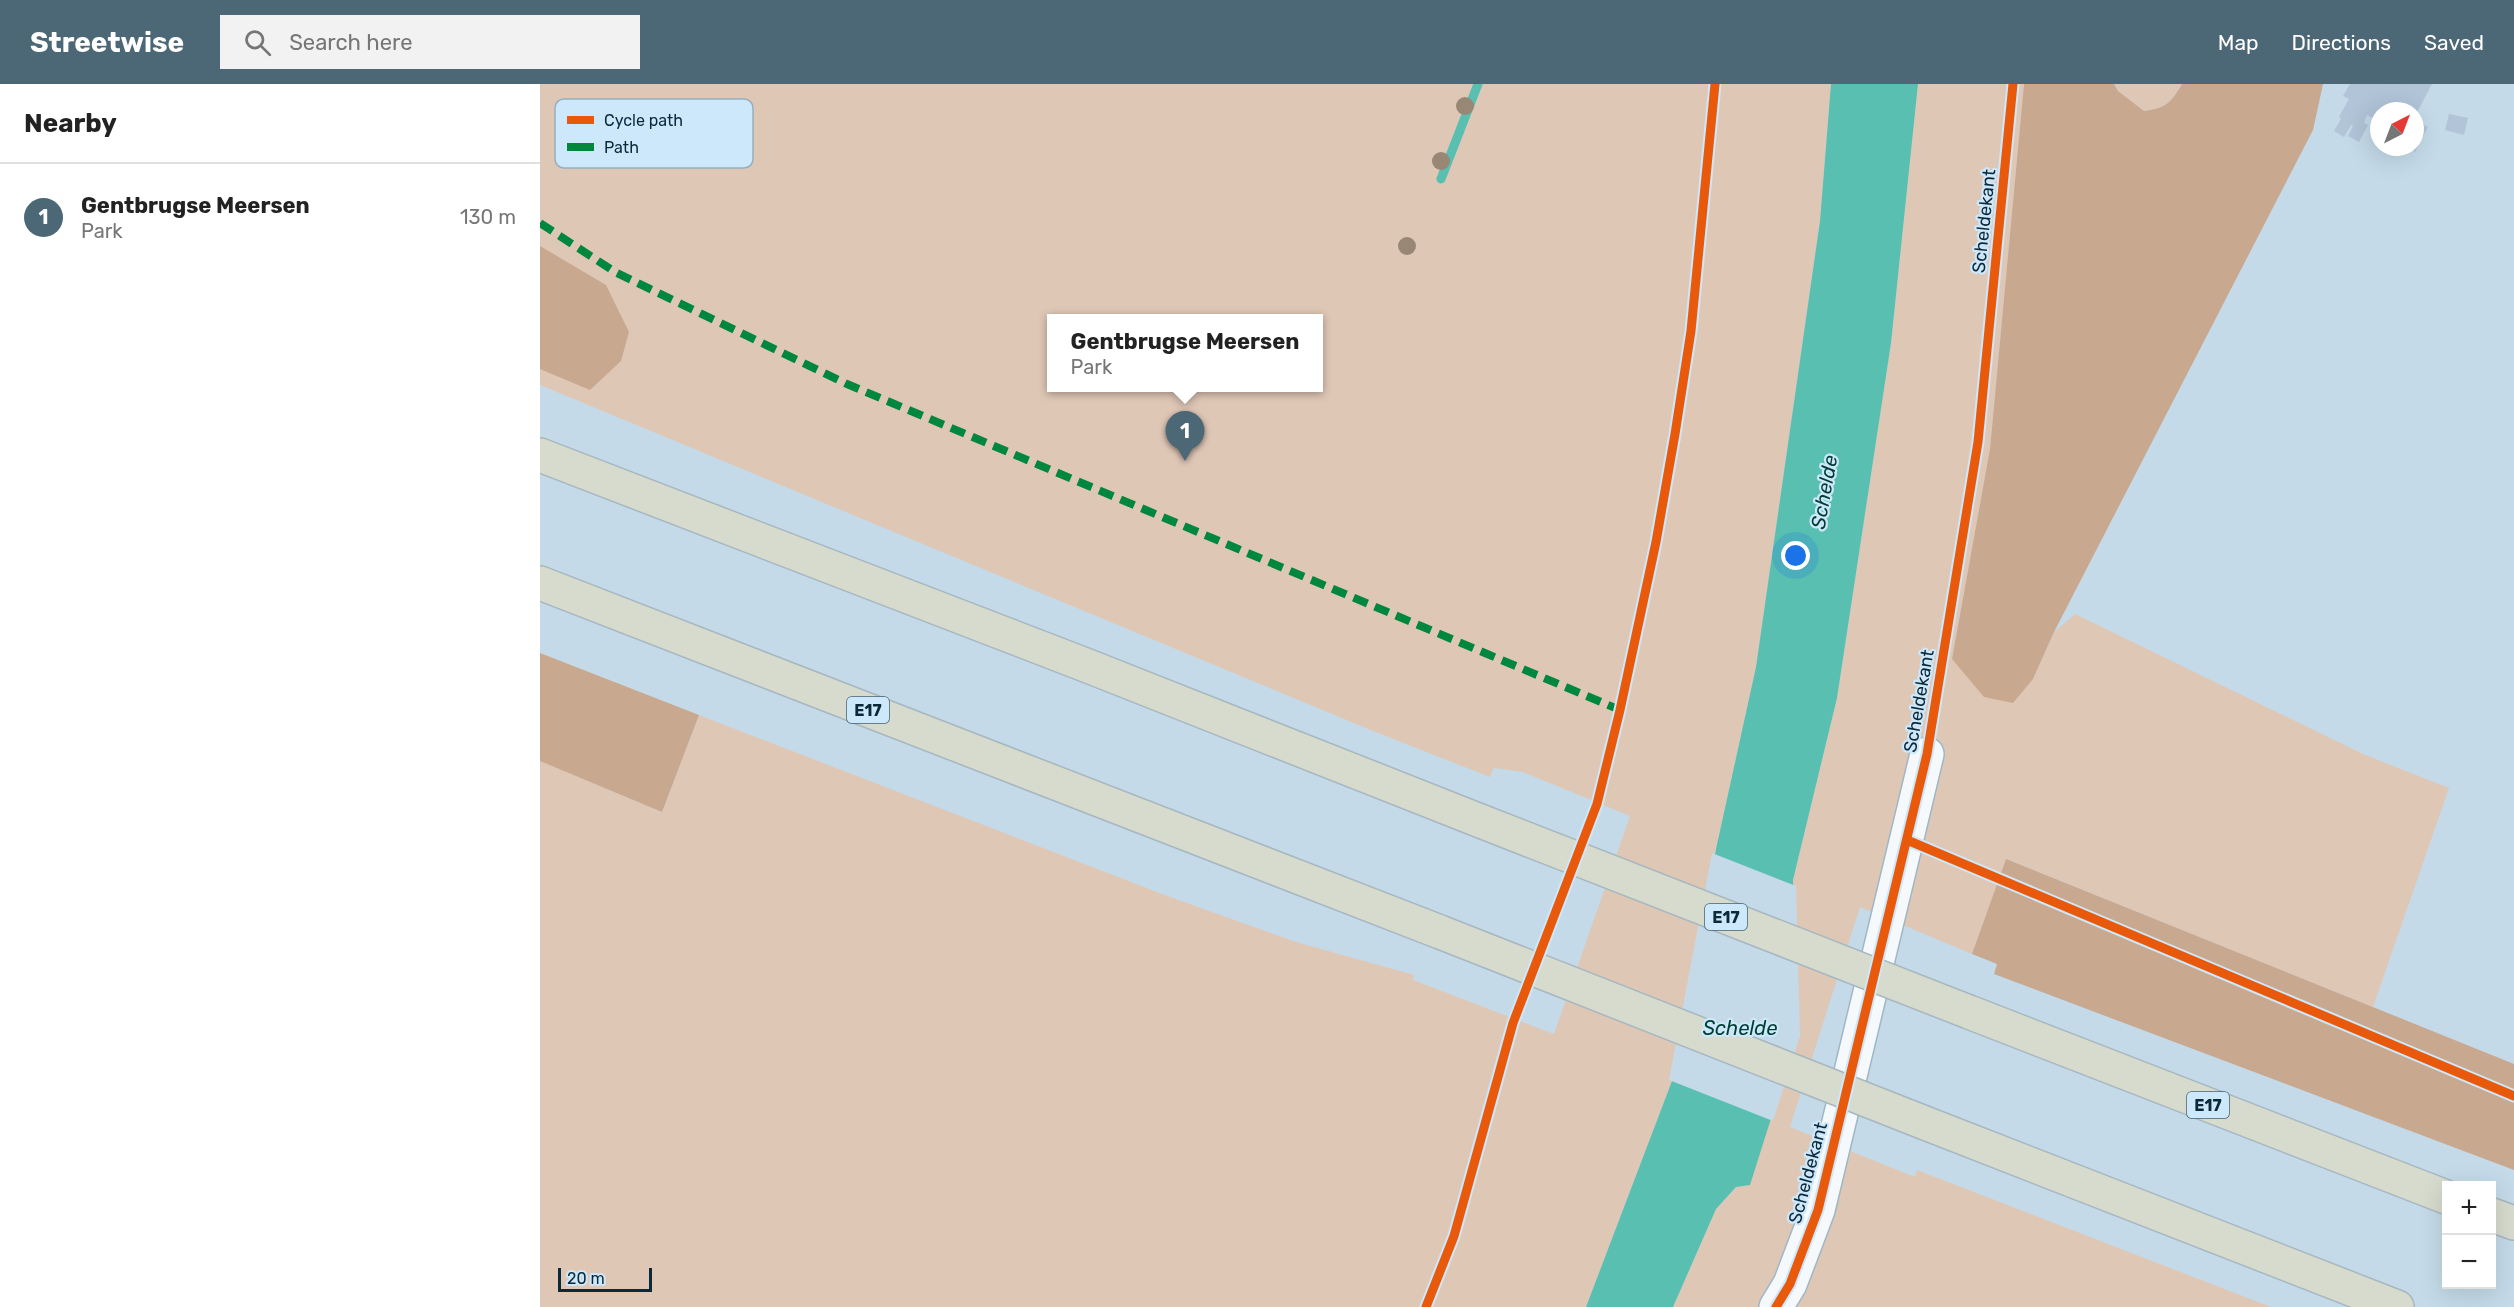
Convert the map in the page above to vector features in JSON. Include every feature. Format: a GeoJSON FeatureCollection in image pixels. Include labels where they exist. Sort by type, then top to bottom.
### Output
{"type":"FeatureCollection","features":[{"type":"Feature","properties":{"kind":"highway","name":"E17"},"geometry":{"type":"LineString","coordinates":[[540,455],[1077,661],[1483,822],[2442,1195]]}},
{"type":"Feature","properties":{"kind":"highway","name":"E17"},"geometry":{"type":"LineString","coordinates":[[540,583],[2397,1307]]}},
{"type":"Feature","properties":{"kind":"highway"},"geometry":{"type":"LineString","coordinates":[[2496,1217],[2514,1224]]}},
{"type":"Feature","properties":{"kind":"lane","name":"Scheldekant"},"geometry":{"type":"LineString","coordinates":[[1776,1307],[1790,1284],[1818,1210],[1928,754]]}},
{"type":"Feature","properties":{"kind":"shaded area"},"geometry":{"type":"Polygon","coordinates":[[[540,84],[1831,84],[1820,221],[1756,667],[1716,849],[1672,1081],[1586,1307],[540,1307],[540,761],[662,812],[699,715],[1162,894],[1296,942],[1414,975],[1413,980],[1554,1034],[1630,816],[1523,772],[1494,768],[1490,777],[1373,731],[540,385],[540,84]]]}},
{"type":"Feature","properties":{"kind":"shaded area"},"geometry":{"type":"Polygon","coordinates":[[[1918,84],[2024,84],[1990,449],[1952,659],[2033,679],[2054,632],[2075,614],[2363,754],[2449,788],[2373,1007],[2006,859],[1972,954],[1860,907],[1790,1127],[1915,1177],[1917,1170],[2271,1307],[1673,1307],[1716,1209],[1736,1187],[1797,1036],[1793,880],[1837,698],[1891,343],[1918,84]]]}},
{"type":"Feature","properties":{"kind":"shaded area"},"geometry":{"type":"Polygon","coordinates":[[[2024,84],[2114,84],[2118,91],[2144,111],[2167,104],[2182,84],[2323,84],[2313,130],[2054,632],[2033,679],[2013,703],[1984,697],[1952,659],[1990,449],[2024,84]]]}},
{"type":"Feature","properties":{"kind":"shaded area"},"geometry":{"type":"Polygon","coordinates":[[[2114,84],[2182,84],[2167,104],[2144,111],[2118,91],[2114,84]]]}},
{"type":"Feature","properties":{"kind":"shaded area"},"geometry":{"type":"Polygon","coordinates":[[[540,246],[606,285],[629,332],[621,361],[590,390],[540,369],[540,246]]]}},
{"type":"Feature","properties":{"kind":"shaded area"},"geometry":{"type":"Polygon","coordinates":[[[540,653],[699,715],[662,812],[540,761],[540,653]]]}},
{"type":"Feature","properties":{"kind":"shaded area"},"geometry":{"type":"Polygon","coordinates":[[[2006,859],[2514,1064],[2514,1170],[1994,974],[1997,964],[1972,954],[2006,859]]]}},
{"type":"Feature","properties":{"kind":"water","name":"Schelde"},"geometry":{"type":"Polygon","coordinates":[[[1831,84],[1918,84],[1891,343],[1837,698],[1793,880],[1797,1036],[1750,1185],[1736,1187],[1716,1209],[1673,1307],[1586,1307],[1672,1081],[1716,849],[1756,667],[1820,221],[1831,84]]]}},
{"type":"Feature","properties":{"kind":"pier"},"geometry":{"type":"Polygon","coordinates":[[[1712,853],[1796,886],[1800,1036],[1773,1121],[1669,1080],[1712,853]]]}},
{"type":"Feature","properties":{"kind":"building"},"geometry":{"type":"Polygon","coordinates":[[[2350,84],[2432,84],[2422,102],[2370,102],[2370,116],[2367,115],[2364,123],[2368,125],[2359,142],[2348,136],[2353,126],[2351,125],[2344,137],[2334,131],[2349,99],[2343,96],[2350,84]]]}},
{"type":"Feature","properties":{"kind":"building"},"geometry":{"type":"Polygon","coordinates":[[[2449,114],[2468,118],[2464,135],[2445,130],[2449,114]]]}},
{"type":"Feature","properties":{"kind":"waterway"},"geometry":{"type":"LineString","coordinates":[[1441,179],[1478,84]]}},
{"type":"Feature","properties":{"kind":"marked path"},"geometry":{"type":"LineString","coordinates":[[540,223],[615,272],[847,384],[1620,710]]}},
{"type":"Feature","properties":{"kind":"cycle path"},"geometry":{"type":"LineString","coordinates":[[1426,1307],[1454,1236],[1513,1023],[1597,804],[1620,710],[1656,542],[1691,331],[1715,84]]}},
{"type":"Feature","properties":{"kind":"cycle path"},"geometry":{"type":"LineString","coordinates":[[1776,1307],[1790,1284],[1818,1210],[1927,754],[1978,442],[2013,84]]}},
{"type":"Feature","properties":{"kind":"cycle path"},"geometry":{"type":"LineString","coordinates":[[1907,840],[2514,1096]]}},
{"type":"Feature","properties":{"kind":"place","name":"Gentbrugse Meersen"},"geometry":{"type":"Point","coordinates":[1185,461]}}]}
